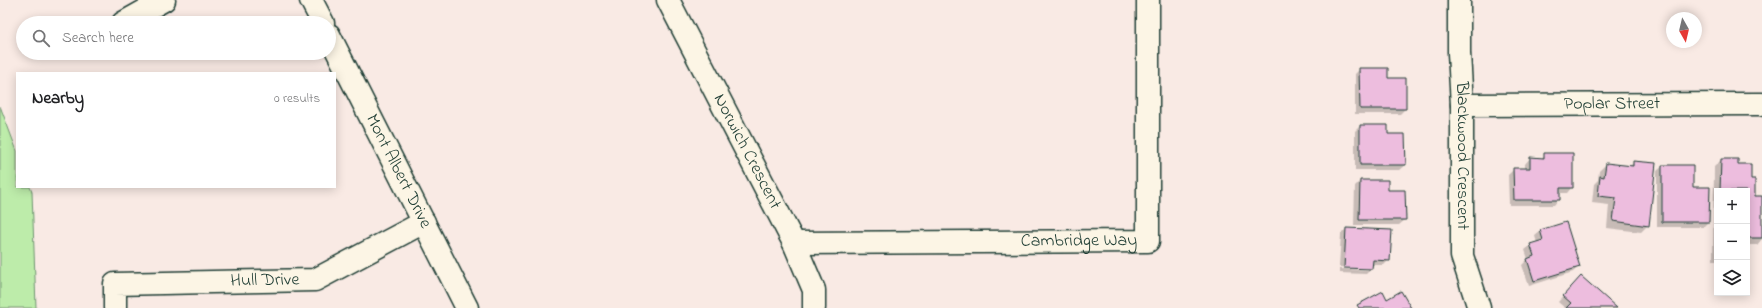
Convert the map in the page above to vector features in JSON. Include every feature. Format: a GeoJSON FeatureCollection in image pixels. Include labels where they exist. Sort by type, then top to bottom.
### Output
{"type":"FeatureCollection","features":[{"type":"Feature","properties":{"kind":"street"},"geometry":{"type":"LineString","coordinates":[[135,16],[164,0]]}},
{"type":"Feature","properties":{"kind":"street"},"geometry":{"type":"LineString","coordinates":[[311,0],[319,16]]}},
{"type":"Feature","properties":{"kind":"street","name":"Norwich Crescent"},"geometry":{"type":"LineString","coordinates":[[668,0],[794,243],[814,290],[814,308]]}},
{"type":"Feature","properties":{"kind":"street","name":"Cambridge Way"},"geometry":{"type":"LineString","coordinates":[[794,243],[1148,241],[1148,0]]}},
{"type":"Feature","properties":{"kind":"street","name":"Blackwood Crescent"},"geometry":{"type":"LineString","coordinates":[[1459,0],[1459,53],[1462,105],[1462,256],[1479,308]]}},
{"type":"Feature","properties":{"kind":"street","name":"Mont Albert Drive"},"geometry":{"type":"LineString","coordinates":[[336,49],[467,308]]}},
{"type":"Feature","properties":{"kind":"street","name":"Poplar Street"},"geometry":{"type":"LineString","coordinates":[[1462,105],[1762,104]]}},
{"type":"Feature","properties":{"kind":"street","name":"Hull Drive"},"geometry":{"type":"LineString","coordinates":[[115,308],[115,284],[315,280],[424,222]]}},
{"type":"Feature","properties":{"kind":"green space"},"geometry":{"type":"Polygon","coordinates":[[[0,106],[16,148],[16,188],[30,188],[32,192],[36,308],[0,308],[0,106]]]}},
{"type":"Feature","properties":{"kind":"building"},"geometry":{"type":"Polygon","coordinates":[[[1359,68],[1388,68],[1388,78],[1406,78],[1406,109],[1360,109],[1359,68]]]}},
{"type":"Feature","properties":{"kind":"building"},"geometry":{"type":"Polygon","coordinates":[[[1360,125],[1388,125],[1388,134],[1405,134],[1406,165],[1360,165],[1360,125]]]}},
{"type":"Feature","properties":{"kind":"building"},"geometry":{"type":"Polygon","coordinates":[[[1544,153],[1573,153],[1573,188],[1560,188],[1560,200],[1514,200],[1513,168],[1530,168],[1530,157],[1544,158],[1544,153]]]}},
{"type":"Feature","properties":{"kind":"building"},"geometry":{"type":"Polygon","coordinates":[[[1721,159],[1738,159],[1738,164],[1751,164],[1751,179],[1755,179],[1755,196],[1762,196],[1762,238],[1750,238],[1750,188],[1720,188],[1721,159]]]}},
{"type":"Feature","properties":{"kind":"building"},"geometry":{"type":"Polygon","coordinates":[[[1633,161],[1656,163],[1649,226],[1613,221],[1616,198],[1598,196],[1600,176],[1604,177],[1606,163],[1633,166],[1633,161]]]}},
{"type":"Feature","properties":{"kind":"building"},"geometry":{"type":"Polygon","coordinates":[[[1662,165],[1693,165],[1693,187],[1710,187],[1709,222],[1662,222],[1662,165]]]}},
{"type":"Feature","properties":{"kind":"building"},"geometry":{"type":"Polygon","coordinates":[[[1360,180],[1388,180],[1388,190],[1405,190],[1406,220],[1359,220],[1360,180]]]}},
{"type":"Feature","properties":{"kind":"building"},"geometry":{"type":"Polygon","coordinates":[[[1566,222],[1580,267],[1534,281],[1527,259],[1534,256],[1530,244],[1543,240],[1540,230],[1566,222]]]}},
{"type":"Feature","properties":{"kind":"building"},"geometry":{"type":"Polygon","coordinates":[[[1346,228],[1392,230],[1390,261],[1373,260],[1372,269],[1344,268],[1346,228]]]}},
{"type":"Feature","properties":{"kind":"building"},"geometry":{"type":"Polygon","coordinates":[[[1581,276],[1617,308],[1566,308],[1571,303],[1563,296],[1581,276]]]}},
{"type":"Feature","properties":{"kind":"building"},"geometry":{"type":"Polygon","coordinates":[[[1383,291],[1387,299],[1401,291],[1411,308],[1359,308],[1357,305],[1383,291]]]}}]}
